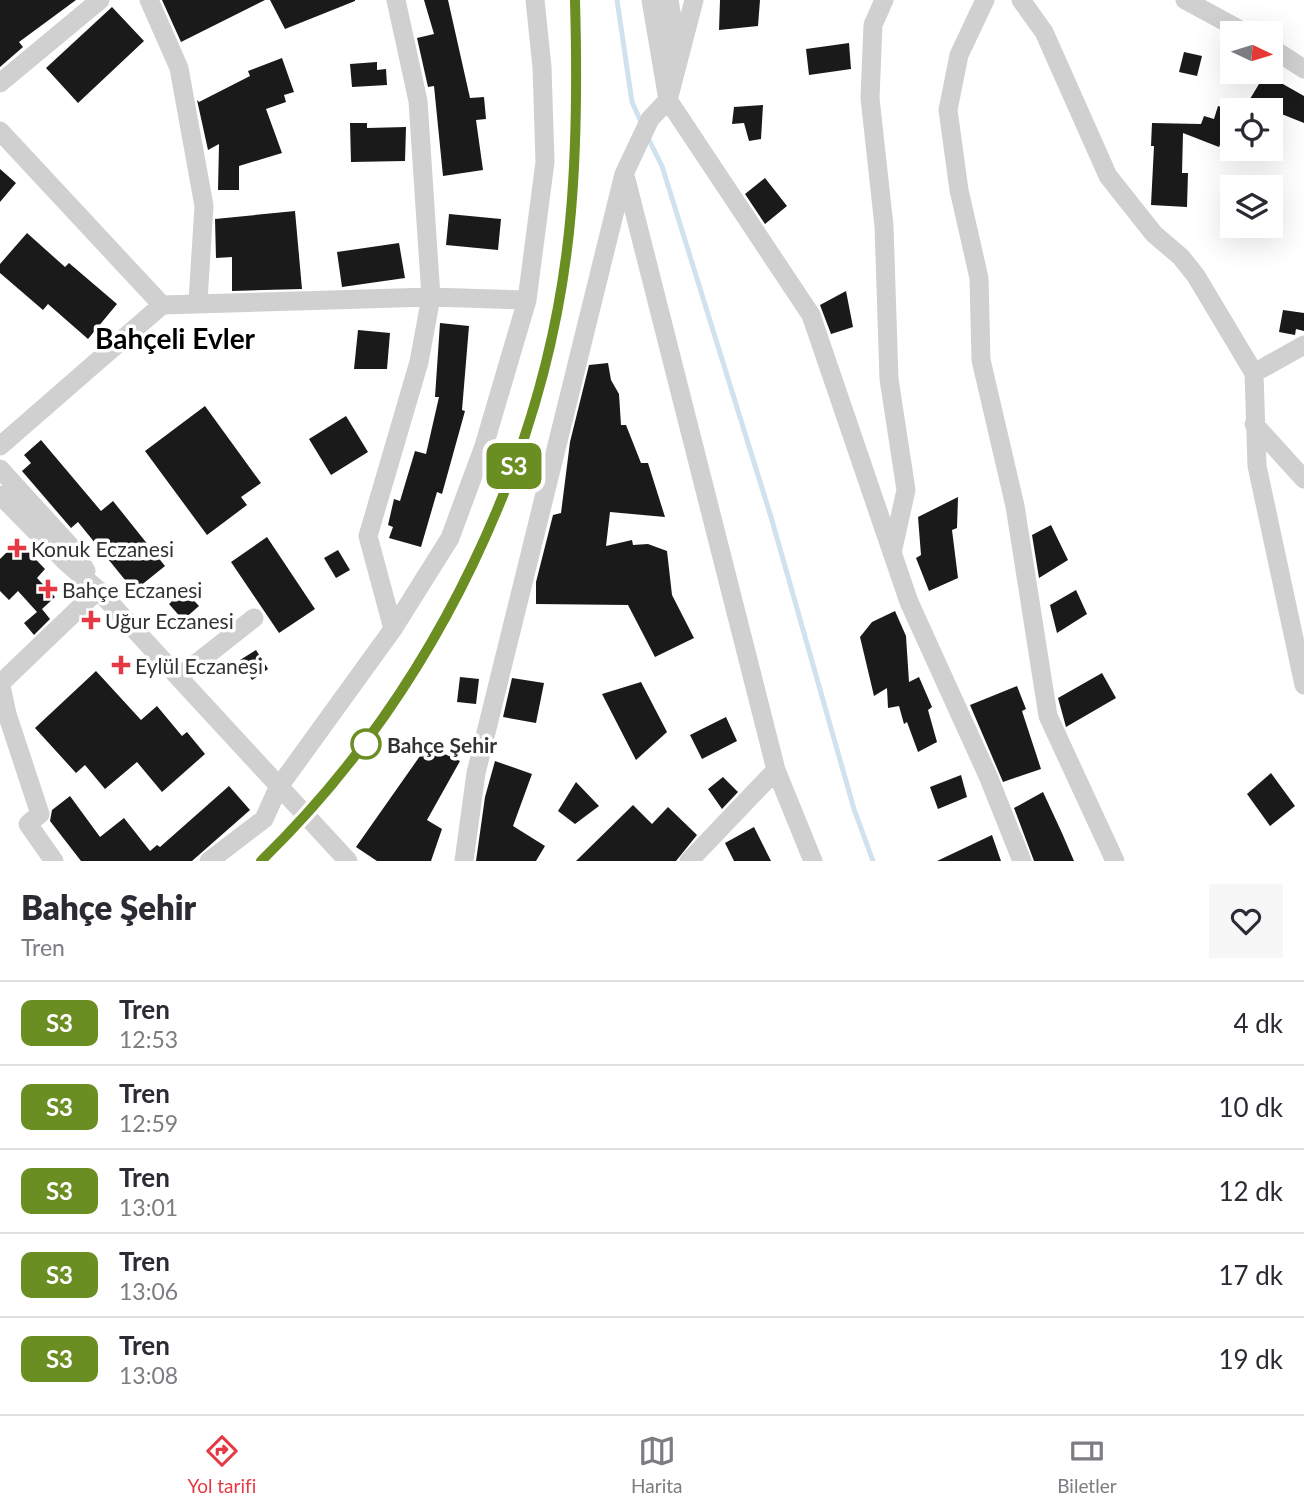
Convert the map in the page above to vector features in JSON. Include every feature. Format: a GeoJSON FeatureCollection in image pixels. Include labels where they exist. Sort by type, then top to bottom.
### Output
{"type":"FeatureCollection","features":[{"type":"Feature","properties":{"kind":"street"},"geometry":{"type":"LineString","coordinates":[[0,83],[100,0]]}},
{"type":"Feature","properties":{"kind":"street"},"geometry":{"type":"LineString","coordinates":[[149,0],[179,68],[204,206],[198,301]]}},
{"type":"Feature","properties":{"kind":"street"},"geometry":{"type":"LineString","coordinates":[[393,629],[368,536],[419,362],[431,297],[418,101],[396,0]]}},
{"type":"Feature","properties":{"kind":"street"},"geometry":{"type":"LineString","coordinates":[[209,861],[264,819],[278,788],[393,629],[450,538],[484,446],[527,300],[545,162],[542,67],[535,0]]}},
{"type":"Feature","properties":{"kind":"street"},"geometry":{"type":"LineString","coordinates":[[651,0],[668,100],[811,315],[909,603],[988,776],[1022,861]]}},
{"type":"Feature","properties":{"kind":"street"},"geometry":{"type":"LineString","coordinates":[[668,100],[675,35],[669,0]]}},
{"type":"Feature","properties":{"kind":"street"},"geometry":{"type":"LineString","coordinates":[[464,861],[476,773],[627,168],[650,119],[668,100],[694,0]]}},
{"type":"Feature","properties":{"kind":"street"},"geometry":{"type":"LineString","coordinates":[[884,0],[873,25],[870,98],[885,239],[889,379],[906,490],[892,553]]}},
{"type":"Feature","properties":{"kind":"street"},"geometry":{"type":"LineString","coordinates":[[985,0],[959,55],[948,110],[959,190],[979,278],[981,360],[1016,506],[1048,716],[1115,861]]}},
{"type":"Feature","properties":{"kind":"street"},"geometry":{"type":"LineString","coordinates":[[1021,0],[1044,32],[1108,176],[1154,234],[1181,257],[1196,276],[1254,373],[1257,466],[1304,685]]}},
{"type":"Feature","properties":{"kind":"street"},"geometry":{"type":"LineString","coordinates":[[1185,0],[1224,21]]}},
{"type":"Feature","properties":{"kind":"street"},"geometry":{"type":"LineString","coordinates":[[1283,55],[1304,69]]}},
{"type":"Feature","properties":{"kind":"street"},"geometry":{"type":"LineString","coordinates":[[0,131],[162,305]]}},
{"type":"Feature","properties":{"kind":"street"},"geometry":{"type":"LineString","coordinates":[[627,168],[776,770],[813,861]]}},
{"type":"Feature","properties":{"kind":"street"},"geometry":{"type":"LineString","coordinates":[[0,446],[162,305],[198,301],[431,297],[527,300]]}},
{"type":"Feature","properties":{"kind":"street"},"geometry":{"type":"LineString","coordinates":[[1254,373],[1304,345]]}},
{"type":"Feature","properties":{"kind":"street"},"geometry":{"type":"LineString","coordinates":[[1254,424],[1304,479]]}},
{"type":"Feature","properties":{"kind":"street"},"geometry":{"type":"LineString","coordinates":[[0,469],[72,548],[98,590]]}},
{"type":"Feature","properties":{"kind":"street"},"geometry":{"type":"LineString","coordinates":[[0,495],[66,562],[98,590],[339,858]]}},
{"type":"Feature","properties":{"kind":"street"},"geometry":{"type":"LineString","coordinates":[[54,861],[28,824],[40,814],[7,714],[0,682],[98,590]]}},
{"type":"Feature","properties":{"kind":"street"},"geometry":{"type":"LineString","coordinates":[[179,677],[254,618]]}},
{"type":"Feature","properties":{"kind":"street"},"geometry":{"type":"LineString","coordinates":[[689,861],[776,770]]}},
{"type":"Feature","properties":{"kind":"building"},"geometry":{"type":"Polygon","coordinates":[[[0,0],[76,0],[19,42],[23,47],[0,67],[0,0]]]}},
{"type":"Feature","properties":{"kind":"building"},"geometry":{"type":"Polygon","coordinates":[[[162,0],[265,0],[181,42],[162,0]]]}},
{"type":"Feature","properties":{"kind":"building"},"geometry":{"type":"Polygon","coordinates":[[[270,0],[355,0],[355,1],[285,29],[270,0]]]}},
{"type":"Feature","properties":{"kind":"building"},"geometry":{"type":"Polygon","coordinates":[[[424,0],[448,0],[470,98],[484,97],[486,119],[476,120],[483,170],[443,176],[434,86],[428,87],[417,38],[434,34],[424,0]]]}},
{"type":"Feature","properties":{"kind":"building"},"geometry":{"type":"Polygon","coordinates":[[[720,0],[760,0],[758,26],[719,30],[720,0]]]}},
{"type":"Feature","properties":{"kind":"building"},"geometry":{"type":"Polygon","coordinates":[[[112,7],[144,41],[78,103],[46,68],[112,7]]]}},
{"type":"Feature","properties":{"kind":"building"},"geometry":{"type":"Polygon","coordinates":[[[849,43],[851,69],[809,75],[806,49],[849,43]]]}},
{"type":"Feature","properties":{"kind":"building"},"geometry":{"type":"Polygon","coordinates":[[[1184,52],[1202,56],[1197,76],[1179,72],[1184,52]]]}},
{"type":"Feature","properties":{"kind":"building"},"geometry":{"type":"Polygon","coordinates":[[[282,58],[294,92],[284,95],[286,102],[266,109],[282,153],[239,166],[239,190],[218,190],[219,144],[208,150],[197,100],[199,102],[250,76],[248,71],[282,58]]]}},
{"type":"Feature","properties":{"kind":"building"},"geometry":{"type":"Polygon","coordinates":[[[377,62],[377,70],[386,69],[387,85],[352,87],[350,64],[377,62]]]}},
{"type":"Feature","properties":{"kind":"building"},"geometry":{"type":"Polygon","coordinates":[[[1259,84],[1283,84],[1304,96],[1304,123],[1283,115],[1283,98],[1251,98],[1259,84]]]}},
{"type":"Feature","properties":{"kind":"building"},"geometry":{"type":"Polygon","coordinates":[[[763,105],[761,139],[749,141],[744,123],[732,124],[734,107],[763,105]]]}},
{"type":"Feature","properties":{"kind":"building"},"geometry":{"type":"Polygon","coordinates":[[[1218,106],[1220,107],[1219,147],[1183,133],[1182,173],[1188,173],[1187,207],[1151,205],[1154,146],[1151,146],[1152,123],[1201,124],[1204,116],[1214,119],[1218,106]]]}},
{"type":"Feature","properties":{"kind":"building"},"geometry":{"type":"Polygon","coordinates":[[[350,123],[367,123],[367,128],[406,127],[405,161],[351,162],[350,123]]]}},
{"type":"Feature","properties":{"kind":"building"},"geometry":{"type":"Polygon","coordinates":[[[0,169],[16,183],[0,202],[0,169]]]}},
{"type":"Feature","properties":{"kind":"building"},"geometry":{"type":"Polygon","coordinates":[[[765,178],[787,206],[765,224],[745,194],[765,178]]]}},
{"type":"Feature","properties":{"kind":"building"},"geometry":{"type":"Polygon","coordinates":[[[295,211],[302,289],[232,291],[232,257],[216,258],[215,219],[295,211]]]}},
{"type":"Feature","properties":{"kind":"building"},"geometry":{"type":"Polygon","coordinates":[[[449,214],[501,219],[498,250],[446,245],[449,214]]]}},
{"type":"Feature","properties":{"kind":"building"},"geometry":{"type":"Polygon","coordinates":[[[27,233],[65,267],[69,263],[117,304],[88,339],[48,304],[43,310],[0,273],[0,264],[27,233]]]}},
{"type":"Feature","properties":{"kind":"building"},"geometry":{"type":"Polygon","coordinates":[[[399,243],[405,278],[342,287],[337,252],[399,243]]]}},
{"type":"Feature","properties":{"kind":"building"},"geometry":{"type":"Polygon","coordinates":[[[846,291],[853,327],[831,334],[820,305],[846,291]]]}},
{"type":"Feature","properties":{"kind":"building"},"geometry":{"type":"Polygon","coordinates":[[[1283,310],[1304,313],[1304,331],[1296,329],[1295,335],[1279,332],[1283,310]]]}},
{"type":"Feature","properties":{"kind":"building"},"geometry":{"type":"Polygon","coordinates":[[[440,323],[469,326],[462,410],[465,411],[442,494],[437,492],[421,547],[389,538],[393,527],[388,525],[394,499],[400,501],[415,451],[426,454],[439,397],[435,397],[440,323]]]}},
{"type":"Feature","properties":{"kind":"building"},"geometry":{"type":"Polygon","coordinates":[[[358,330],[390,333],[387,369],[354,369],[358,330]]]}},
{"type":"Feature","properties":{"kind":"building"},"geometry":{"type":"Polygon","coordinates":[[[608,363],[611,380],[619,394],[621,425],[626,425],[641,463],[648,463],[665,517],[610,512],[606,546],[632,540],[633,545],[648,544],[667,551],[672,595],[694,638],[655,657],[628,605],[536,604],[536,582],[553,515],[561,513],[570,442],[589,365],[608,363]]]}},
{"type":"Feature","properties":{"kind":"building"},"geometry":{"type":"Polygon","coordinates":[[[205,406],[261,483],[241,497],[247,505],[207,535],[145,451],[205,406]]]}},
{"type":"Feature","properties":{"kind":"building"},"geometry":{"type":"Polygon","coordinates":[[[346,416],[368,452],[331,475],[309,439],[346,416]]]}},
{"type":"Feature","properties":{"kind":"building"},"geometry":{"type":"Polygon","coordinates":[[[41,440],[101,511],[113,501],[165,566],[134,591],[78,522],[71,528],[22,471],[31,463],[24,455],[41,440]]]}},
{"type":"Feature","properties":{"kind":"building"},"geometry":{"type":"Polygon","coordinates":[[[958,497],[957,528],[952,530],[958,578],[929,591],[916,558],[921,555],[918,517],[958,497]]]}},
{"type":"Feature","properties":{"kind":"building"},"geometry":{"type":"Polygon","coordinates":[[[1051,525],[1068,560],[1039,578],[1032,535],[1051,525]]]}},
{"type":"Feature","properties":{"kind":"building"},"geometry":{"type":"Polygon","coordinates":[[[267,537],[315,609],[279,633],[231,562],[267,537]]]}},
{"type":"Feature","properties":{"kind":"building"},"geometry":{"type":"Polygon","coordinates":[[[18,541],[45,569],[37,578],[55,597],[42,609],[50,619],[34,635],[24,623],[37,612],[18,591],[9,600],[0,591],[0,559],[18,541]]]}},
{"type":"Feature","properties":{"kind":"building"},"geometry":{"type":"Polygon","coordinates":[[[338,550],[350,570],[336,578],[324,558],[338,550]]]}},
{"type":"Feature","properties":{"kind":"building"},"geometry":{"type":"Polygon","coordinates":[[[184,590],[199,606],[183,620],[169,604],[184,590]]]}},
{"type":"Feature","properties":{"kind":"building"},"geometry":{"type":"Polygon","coordinates":[[[1076,590],[1087,614],[1057,633],[1050,605],[1076,590]]]}},
{"type":"Feature","properties":{"kind":"building"},"geometry":{"type":"Polygon","coordinates":[[[895,611],[906,636],[909,682],[919,677],[932,707],[928,710],[937,742],[918,752],[907,722],[904,724],[899,706],[888,708],[887,688],[874,696],[860,637],[872,622],[895,611]]]}},
{"type":"Feature","properties":{"kind":"building"},"geometry":{"type":"Polygon","coordinates":[[[256,650],[268,669],[252,680],[240,660],[256,650]]]}},
{"type":"Feature","properties":{"kind":"building"},"geometry":{"type":"Polygon","coordinates":[[[96,671],[141,720],[157,706],[182,736],[187,732],[205,754],[162,792],[137,762],[105,789],[85,765],[76,773],[35,728],[96,671]]]}},
{"type":"Feature","properties":{"kind":"building"},"geometry":{"type":"Polygon","coordinates":[[[1102,673],[1116,698],[1066,727],[1058,698],[1102,673]]]}},
{"type":"Feature","properties":{"kind":"building"},"geometry":{"type":"Polygon","coordinates":[[[460,677],[479,679],[476,704],[457,702],[460,677]]]}},
{"type":"Feature","properties":{"kind":"building"},"geometry":{"type":"Polygon","coordinates":[[[512,678],[544,683],[536,723],[503,717],[512,678]]]}},
{"type":"Feature","properties":{"kind":"building"},"geometry":{"type":"Polygon","coordinates":[[[641,682],[667,732],[636,760],[602,694],[641,682]]]}},
{"type":"Feature","properties":{"kind":"building"},"geometry":{"type":"Polygon","coordinates":[[[1017,686],[1026,709],[1022,711],[1041,769],[1003,782],[970,705],[1017,686]]]}},
{"type":"Feature","properties":{"kind":"building"},"geometry":{"type":"Polygon","coordinates":[[[726,717],[737,741],[702,759],[690,735],[726,717]]]}},
{"type":"Feature","properties":{"kind":"building"},"geometry":{"type":"Polygon","coordinates":[[[427,746],[460,761],[427,820],[442,829],[431,861],[377,861],[356,847],[427,746]]]}},
{"type":"Feature","properties":{"kind":"building"},"geometry":{"type":"Polygon","coordinates":[[[495,761],[532,774],[513,826],[545,846],[536,861],[476,861],[485,797],[495,761]]]}},
{"type":"Feature","properties":{"kind":"building"},"geometry":{"type":"Polygon","coordinates":[[[1271,773],[1295,806],[1270,826],[1247,794],[1271,773]]]}},
{"type":"Feature","properties":{"kind":"building"},"geometry":{"type":"Polygon","coordinates":[[[961,775],[967,797],[938,809],[930,787],[961,775]]]}},
{"type":"Feature","properties":{"kind":"building"},"geometry":{"type":"Polygon","coordinates":[[[723,777],[738,792],[722,809],[708,789],[723,777]]]}},
{"type":"Feature","properties":{"kind":"building"},"geometry":{"type":"Polygon","coordinates":[[[576,782],[599,806],[575,824],[558,811],[576,782]]]}},
{"type":"Feature","properties":{"kind":"building"},"geometry":{"type":"Polygon","coordinates":[[[229,786],[250,810],[192,861],[81,861],[50,821],[52,810],[70,796],[100,837],[124,818],[150,851],[157,845],[160,847],[229,786]]]}},
{"type":"Feature","properties":{"kind":"building"},"geometry":{"type":"Polygon","coordinates":[[[1043,792],[1074,861],[1034,861],[1014,808],[1043,792]]]}},
{"type":"Feature","properties":{"kind":"building"},"geometry":{"type":"Polygon","coordinates":[[[633,805],[652,824],[668,807],[697,835],[676,861],[576,861],[633,805]]]}},
{"type":"Feature","properties":{"kind":"building"},"geometry":{"type":"Polygon","coordinates":[[[754,827],[771,861],[734,861],[725,843],[754,827]]]}},
{"type":"Feature","properties":{"kind":"building"},"geometry":{"type":"Polygon","coordinates":[[[992,835],[1001,861],[937,861],[992,835]]]}},
{"type":"Feature","properties":{"kind":"waterway"},"geometry":{"type":"LineString","coordinates":[[617,0],[632,102],[642,124]]}},
{"type":"Feature","properties":{"kind":"waterway"},"geometry":{"type":"LineString","coordinates":[[647,136],[662,166],[771,517],[854,809],[873,861]]}},
{"type":"Feature","properties":{"kind":"railway"},"geometry":{"type":"LineString","coordinates":[[261,861],[323,795],[380,723],[430,645],[473,564],[510,479],[538,391],[559,301],[571,211],[574,158],[575,0]]}},
{"type":"Feature","properties":{"kind":"train","name":"S3"},"geometry":{"type":"LineString","coordinates":[[261,861],[305,818],[366,744],[418,666],[480,551],[528,430],[556,311],[571,214],[578,103],[575,0]]}},
{"type":"Feature","properties":{"kind":"place","name":"Konuk Eczanesi"},"geometry":{"type":"Point","coordinates":[17,548]}},
{"type":"Feature","properties":{"kind":"place","name":"Bahçe Eczanesi"},"geometry":{"type":"Point","coordinates":[48,589]}},
{"type":"Feature","properties":{"kind":"place","name":"Uğur Eczanesi"},"geometry":{"type":"Point","coordinates":[91,620]}},
{"type":"Feature","properties":{"kind":"place","name":"Eylül Eczanesi"},"geometry":{"type":"Point","coordinates":[121,665]}},
{"type":"Feature","properties":{"kind":"place","name":"Bahçe Şehir"},"geometry":{"type":"Point","coordinates":[366,744]}},
{"type":"Feature","properties":{"kind":"district","name":"Bahçeli Evler"},"geometry":{"type":"Point","coordinates":[175,338]}}]}
